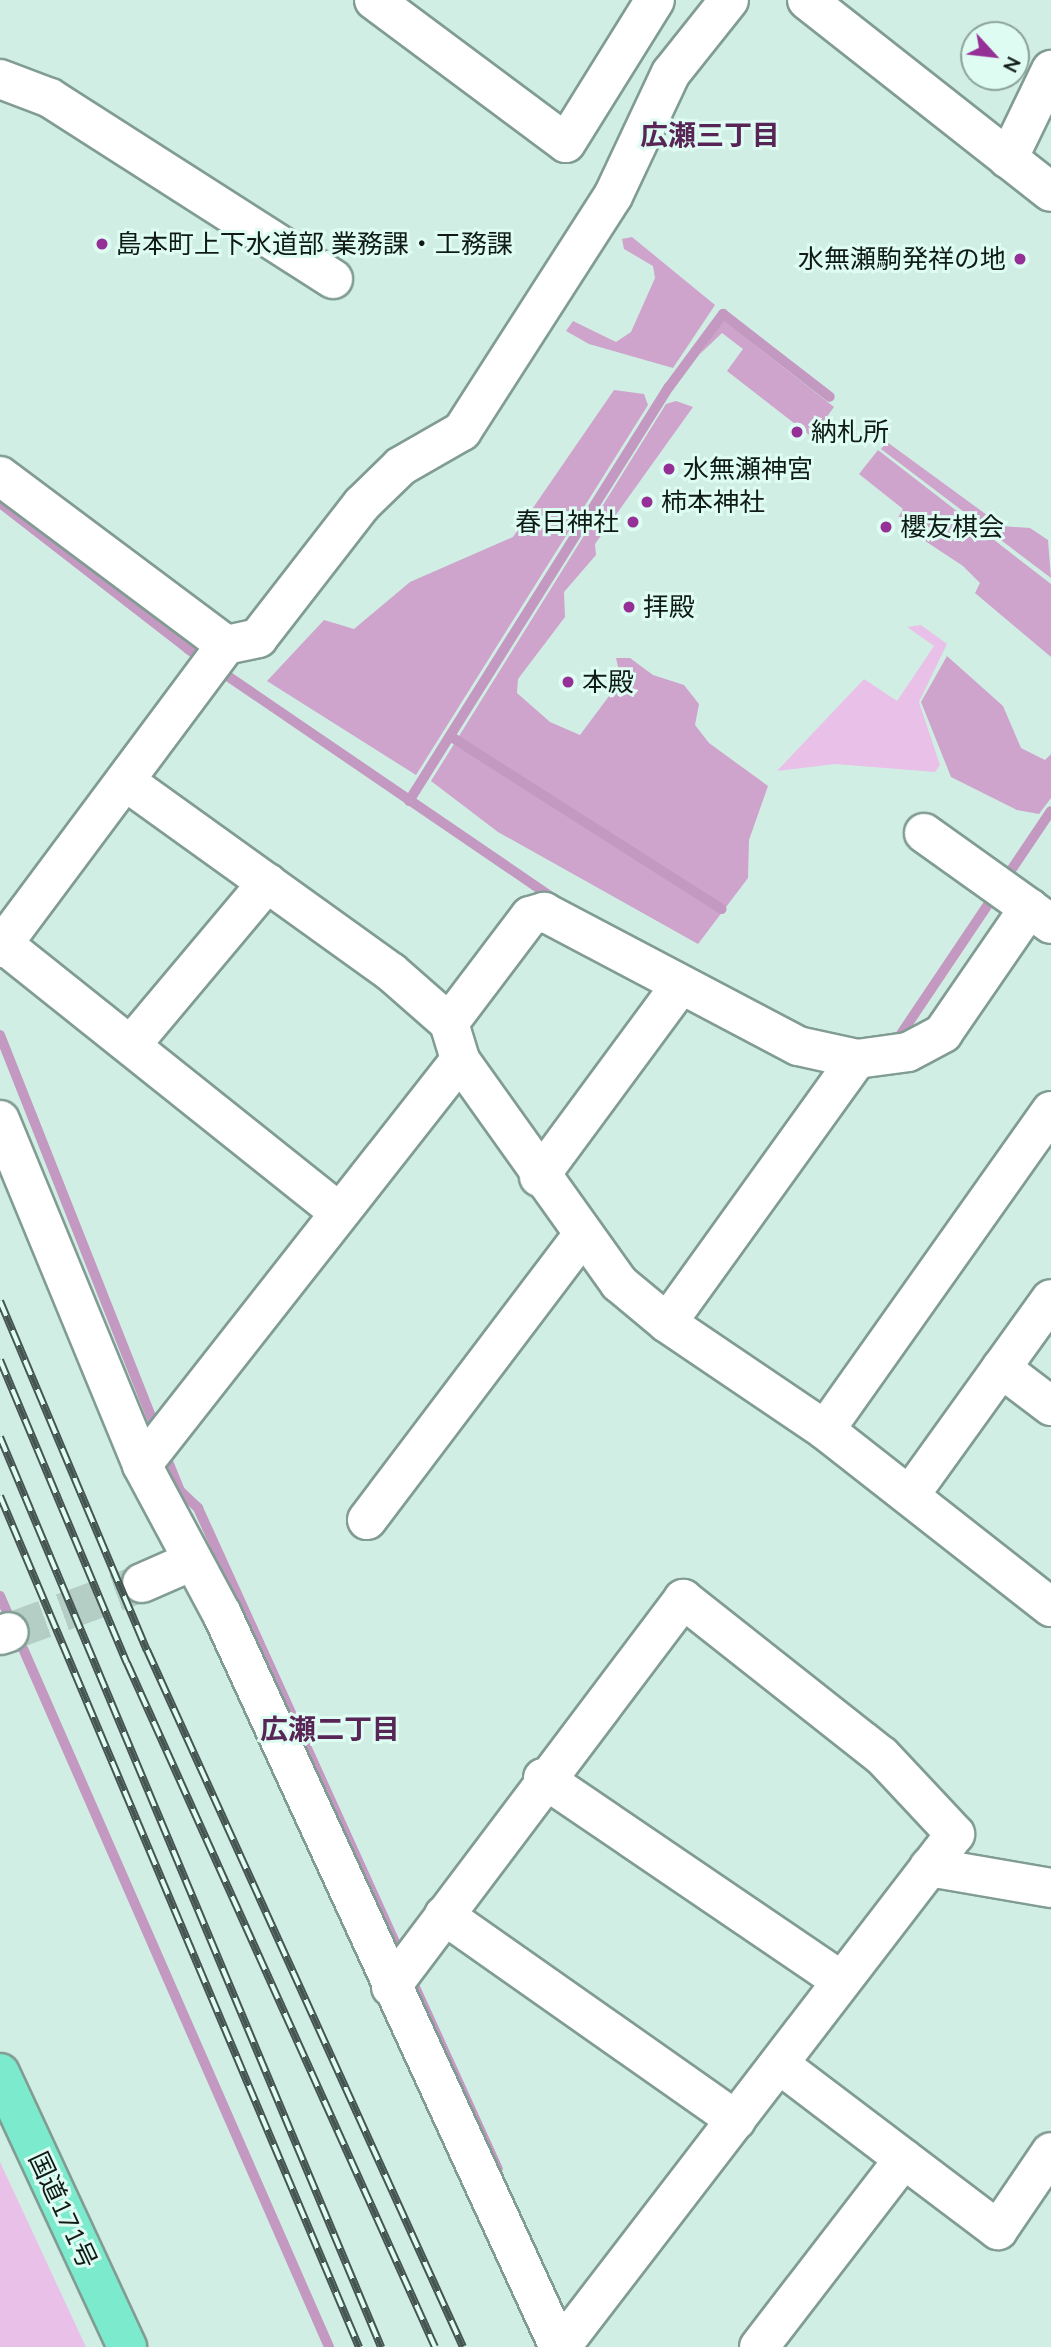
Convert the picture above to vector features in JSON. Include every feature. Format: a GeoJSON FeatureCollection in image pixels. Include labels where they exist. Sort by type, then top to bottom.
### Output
{"type":"FeatureCollection","features":[{"type":"Feature","properties":{"kind":"highway","name":"国道171号"},"geometry":{"type":"LineString","coordinates":[[0,2073],[127,2347]]}},
{"type":"Feature","properties":{"kind":"street"},"geometry":{"type":"LineString","coordinates":[[374,0],[566,142],[655,0]]}},
{"type":"Feature","properties":{"kind":"street"},"geometry":{"type":"LineString","coordinates":[[339,1212],[131,1045],[2,946],[226,645],[258,638],[362,504],[401,466],[462,431],[613,196],[671,73],[729,0]]}},
{"type":"Feature","properties":{"kind":"street"},"geometry":{"type":"LineString","coordinates":[[807,0],[1051,192]]}},
{"type":"Feature","properties":{"kind":"street"},"geometry":{"type":"LineString","coordinates":[[1008,159],[1051,70]]}},
{"type":"Feature","properties":{"kind":"street"},"geometry":{"type":"LineString","coordinates":[[0,79],[50,98],[333,279]]}},
{"type":"Feature","properties":{"kind":"street"},"geometry":{"type":"LineString","coordinates":[[0,476],[226,645]]}},
{"type":"Feature","properties":{"kind":"street"},"geometry":{"type":"LineString","coordinates":[[125,781],[391,972],[449,1023],[460,1060],[581,1237],[619,1283],[667,1323],[825,1430],[1051,1607]]}},
{"type":"Feature","properties":{"kind":"street"},"geometry":{"type":"LineString","coordinates":[[449,1023],[530,916],[544,912],[679,986],[798,1046],[857,1059],[908,1052],[943,1033],[1040,916],[924,833]]}},
{"type":"Feature","properties":{"kind":"street"},"geometry":{"type":"LineString","coordinates":[[131,1045],[267,883]]}},
{"type":"Feature","properties":{"kind":"street"},"geometry":{"type":"LineString","coordinates":[[540,1177],[679,986]]}},
{"type":"Feature","properties":{"kind":"street"},"geometry":{"type":"LineString","coordinates":[[667,1323],[857,1059]]}},
{"type":"Feature","properties":{"kind":"street"},"geometry":{"type":"LineString","coordinates":[[153,1446],[460,1060]]}},
{"type":"Feature","properties":{"kind":"street"},"geometry":{"type":"LineString","coordinates":[[825,1430],[1051,1111]]}},
{"type":"Feature","properties":{"kind":"street"},"geometry":{"type":"LineString","coordinates":[[0,1120],[153,1446],[191,1561],[222,1614],[401,1973],[566,2340],[955,1834],[882,1756],[683,1599],[544,1778],[401,1973]]}},
{"type":"Feature","properties":{"kind":"street"},"geometry":{"type":"LineString","coordinates":[[367,1520],[581,1237]]}},
{"type":"Feature","properties":{"kind":"street"},"geometry":{"type":"LineString","coordinates":[[909,1495],[1051,1299]]}},
{"type":"Feature","properties":{"kind":"street"},"geometry":{"type":"LineString","coordinates":[[1001,1368],[1051,1406]]}},
{"type":"Feature","properties":{"kind":"street"},"geometry":{"type":"LineString","coordinates":[[142,1583],[191,1561]]}},
{"type":"Feature","properties":{"kind":"street"},"geometry":{"type":"LineString","coordinates":[[544,1778],[842,1982]]}},
{"type":"Feature","properties":{"kind":"street"},"geometry":{"type":"LineString","coordinates":[[929,1867],[1051,1888]]}},
{"type":"Feature","properties":{"kind":"street"},"geometry":{"type":"LineString","coordinates":[[444,1915],[736,2120]]}},
{"type":"Feature","properties":{"kind":"street"},"geometry":{"type":"LineString","coordinates":[[779,2064],[998,2230],[1051,2152]]}},
{"type":"Feature","properties":{"kind":"street"},"geometry":{"type":"LineString","coordinates":[[759,2347],[904,2159]]}},
{"type":"Feature","properties":{"kind":"shaded area"},"geometry":{"type":"Polygon","coordinates":[[[632,237],[715,305],[673,368],[589,344],[566,331],[573,321],[616,342],[631,332],[655,278],[653,266],[624,249],[622,239],[632,237]]]}},
{"type":"Feature","properties":{"kind":"shaded area"},"geometry":{"type":"Polygon","coordinates":[[[723,320],[834,407],[812,437],[727,371],[743,349],[722,333],[700,354],[723,320]]]}},
{"type":"Feature","properties":{"kind":"shaded area"},"geometry":{"type":"Polygon","coordinates":[[[614,390],[644,394],[648,405],[416,775],[267,681],[324,620],[354,629],[410,582],[513,537],[614,390]]]}},
{"type":"Feature","properties":{"kind":"shaded area"},"geometry":{"type":"Polygon","coordinates":[[[676,401],[693,407],[595,544],[596,555],[564,592],[565,617],[518,679],[517,693],[550,722],[580,735],[621,680],[616,658],[630,658],[653,675],[684,685],[699,704],[695,725],[709,743],[768,786],[749,840],[748,878],[698,944],[498,832],[431,781],[666,404],[676,401]]]}},
{"type":"Feature","properties":{"kind":"shaded area"},"geometry":{"type":"Polygon","coordinates":[[[887,442],[1002,526],[1030,528],[1048,540],[1051,578],[881,449],[887,442]]]}},
{"type":"Feature","properties":{"kind":"shaded area"},"geometry":{"type":"Polygon","coordinates":[[[878,450],[1051,584],[1051,657],[975,593],[980,583],[963,566],[907,529],[898,518],[903,509],[859,474],[878,450]]]}},
{"type":"Feature","properties":{"kind":"shaded area"},"geometry":{"type":"Polygon","coordinates":[[[921,625],[947,644],[919,702],[940,765],[935,772],[835,764],[777,771],[864,679],[897,701],[934,646],[907,627],[921,625]]]}},
{"type":"Feature","properties":{"kind":"shaded area"},"geometry":{"type":"Polygon","coordinates":[[[947,656],[1003,706],[1021,748],[1045,760],[1051,754],[1051,798],[1039,814],[1017,810],[951,777],[921,702],[947,656]]]}},
{"type":"Feature","properties":{"kind":"shaded area"},"geometry":{"type":"Polygon","coordinates":[[[0,2162],[86,2347],[0,2347],[0,2162]]]}},
{"type":"Feature","properties":{"kind":"waterway"},"geometry":{"type":"LineString","coordinates":[[409,801],[669,387],[723,314],[830,397]]}},
{"type":"Feature","properties":{"kind":"waterway"},"geometry":{"type":"LineString","coordinates":[[0,503],[188,649],[556,900]]}},
{"type":"Feature","properties":{"kind":"waterway"},"geometry":{"type":"LineString","coordinates":[[450,736],[722,909]]}},
{"type":"Feature","properties":{"kind":"waterway"},"geometry":{"type":"LineString","coordinates":[[891,1038],[899,1037],[1051,811]]}},
{"type":"Feature","properties":{"kind":"waterway"},"geometry":{"type":"LineString","coordinates":[[0,1035],[158,1434]]}},
{"type":"Feature","properties":{"kind":"waterway"},"geometry":{"type":"LineString","coordinates":[[163,1449],[180,1491],[198,1508],[403,1959]]}},
{"type":"Feature","properties":{"kind":"waterway"},"geometry":{"type":"LineString","coordinates":[[0,1596],[329,2347]]}},
{"type":"Feature","properties":{"kind":"waterway"},"geometry":{"type":"LineString","coordinates":[[409,1974],[498,2169]]}},
{"type":"Feature","properties":{"kind":"tunnel"},"geometry":{"type":"LineString","coordinates":[[9,1632],[142,1583]]}},
{"type":"Feature","properties":{"kind":"railway"},"geometry":{"type":"LineString","coordinates":[[0,1301],[147,1650],[463,2347]]}},
{"type":"Feature","properties":{"kind":"railway"},"geometry":{"type":"LineString","coordinates":[[0,1360],[127,1663],[435,2347]]}},
{"type":"Feature","properties":{"kind":"railway"},"geometry":{"type":"LineString","coordinates":[[0,1437],[381,2347]]}},
{"type":"Feature","properties":{"kind":"railway"},"geometry":{"type":"LineString","coordinates":[[0,1496],[359,2347]]}},
{"type":"Feature","properties":{"kind":"place","name":"島本町上下水道部 業務課・工務課"},"geometry":{"type":"Point","coordinates":[102,244]}},
{"type":"Feature","properties":{"kind":"place","name":"水無瀬駒発祥の地"},"geometry":{"type":"Point","coordinates":[1020,259]}},
{"type":"Feature","properties":{"kind":"place","name":"納札所"},"geometry":{"type":"Point","coordinates":[797,432]}},
{"type":"Feature","properties":{"kind":"place","name":"水無瀬神宮"},"geometry":{"type":"Point","coordinates":[669,469]}},
{"type":"Feature","properties":{"kind":"place","name":"柿本神社"},"geometry":{"type":"Point","coordinates":[647,502]}},
{"type":"Feature","properties":{"kind":"place","name":"春日神社"},"geometry":{"type":"Point","coordinates":[633,522]}},
{"type":"Feature","properties":{"kind":"place","name":"櫻友棋会"},"geometry":{"type":"Point","coordinates":[886,527]}},
{"type":"Feature","properties":{"kind":"place","name":"拝殿"},"geometry":{"type":"Point","coordinates":[629,607]}},
{"type":"Feature","properties":{"kind":"place","name":"本殿"},"geometry":{"type":"Point","coordinates":[568,682]}},
{"type":"Feature","properties":{"kind":"district","name":"広瀬三丁目"},"geometry":{"type":"Point","coordinates":[710,135]}},
{"type":"Feature","properties":{"kind":"district","name":"広瀬二丁目"},"geometry":{"type":"Point","coordinates":[330,1729]}}]}
